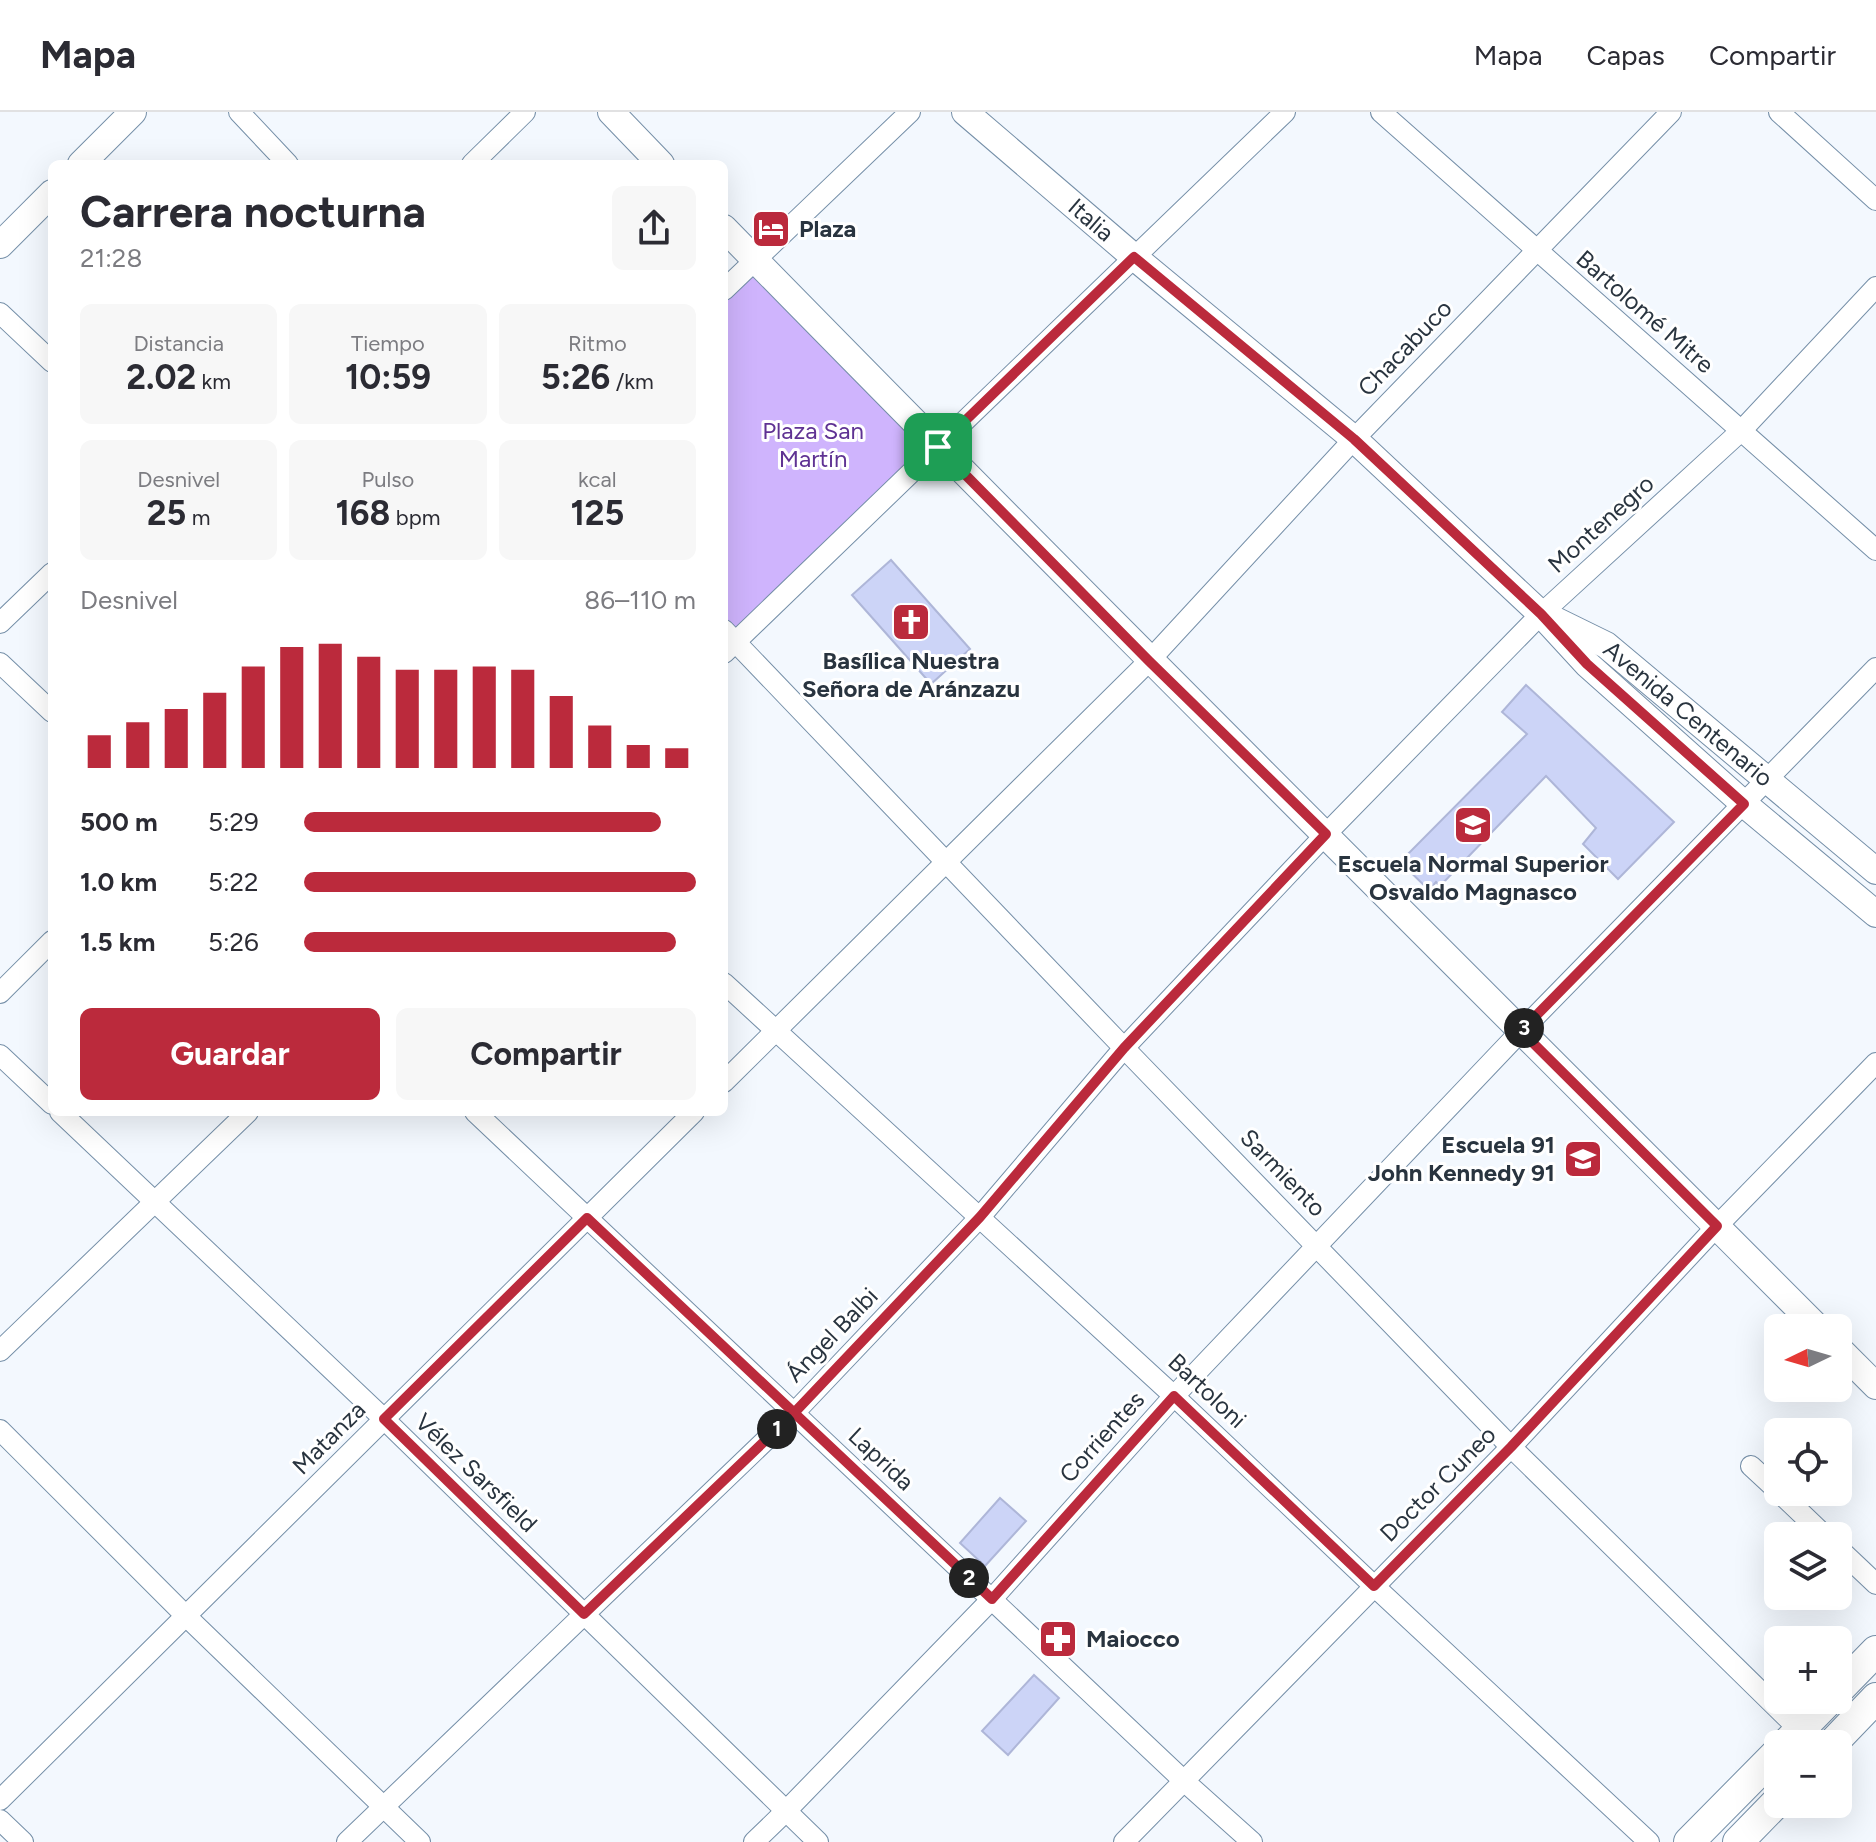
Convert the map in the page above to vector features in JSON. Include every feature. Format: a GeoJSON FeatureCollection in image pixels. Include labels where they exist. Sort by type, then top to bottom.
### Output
{"type":"FeatureCollection","features":[{"type":"Feature","properties":{"kind":"main road"},"geometry":{"type":"LineString","coordinates":[[1852,1676],[1876,1651]]}},
{"type":"Feature","properties":{"kind":"main road"},"geometry":{"type":"LineString","coordinates":[[1845,1730],[1876,1698]]}},
{"type":"Feature","properties":{"kind":"main road"},"geometry":{"type":"LineString","coordinates":[[1805,1730],[1818,1714]]}},
{"type":"Feature","properties":{"kind":"main road"},"geometry":{"type":"LineString","coordinates":[[1689,1842],[1764,1771]]}},
{"type":"Feature","properties":{"kind":"main road"},"geometry":{"type":"LineString","coordinates":[[1738,1842],[1764,1815]]}},
{"type":"Feature","properties":{"kind":"street"},"geometry":{"type":"LineString","coordinates":[[85,160],[133,112]]}},
{"type":"Feature","properties":{"kind":"street"},"geometry":{"type":"LineString","coordinates":[[239,112],[284,160]]}},
{"type":"Feature","properties":{"kind":"street"},"geometry":{"type":"LineString","coordinates":[[476,160],[525,112]]}},
{"type":"Feature","properties":{"kind":"street"},"geometry":{"type":"LineString","coordinates":[[611,112],[657,160]]}},
{"type":"Feature","properties":{"kind":"street"},"geometry":{"type":"LineString","coordinates":[[728,286],[910,112]]}},
{"type":"Feature","properties":{"kind":"street","name":"Italia"},"geometry":{"type":"LineString","coordinates":[[965,112],[1354,439],[1541,614]]}},
{"type":"Feature","properties":{"kind":"street"},"geometry":{"type":"LineString","coordinates":[[728,641],[938,447],[1285,112]]}},
{"type":"Feature","properties":{"kind":"street","name":"Bartolomé Mitre"},"geometry":{"type":"LineString","coordinates":[[1381,112],[1876,550]]}},
{"type":"Feature","properties":{"kind":"street","name":"Chacabuco"},"geometry":{"type":"LineString","coordinates":[[1149,661],[1354,439],[1671,112]]}},
{"type":"Feature","properties":{"kind":"street"},"geometry":{"type":"LineString","coordinates":[[1779,112],[1876,200]]}},
{"type":"Feature","properties":{"kind":"street"},"geometry":{"type":"LineString","coordinates":[[0,245],[48,197]]}},
{"type":"Feature","properties":{"kind":"street"},"geometry":{"type":"LineString","coordinates":[[728,232],[1149,661],[1326,834],[1804,1314]]}},
{"type":"Feature","properties":{"kind":"street","name":"Montenegro"},"geometry":{"type":"LineString","coordinates":[[1326,834],[1541,614],[1742,430],[1876,287]]}},
{"type":"Feature","properties":{"kind":"street"},"geometry":{"type":"LineString","coordinates":[[0,313],[48,358]]}},
{"type":"Feature","properties":{"kind":"street"},"geometry":{"type":"LineString","coordinates":[[0,623],[48,577]]}},
{"type":"Feature","properties":{"kind":"street","name":"Avenida Centenario"},"geometry":{"type":"LineString","coordinates":[[1541,614],[1606,645],[1876,871]]}},
{"type":"Feature","properties":{"kind":"street","name":"Avenida Centenario"},"geometry":{"type":"LineString","coordinates":[[1541,614],[1587,664],[1744,804],[1876,914]]}},
{"type":"Feature","properties":{"kind":"street","name":"Sarmiento"},"geometry":{"type":"LineString","coordinates":[[728,641],[947,861],[1782,1730]]}},
{"type":"Feature","properties":{"kind":"street"},"geometry":{"type":"LineString","coordinates":[[728,1078],[1149,661]]}},
{"type":"Feature","properties":{"kind":"street"},"geometry":{"type":"LineString","coordinates":[[0,663],[48,708]]}},
{"type":"Feature","properties":{"kind":"street","name":"Corrientes"},"geometry":{"type":"LineString","coordinates":[[754,1842],[992,1599],[1174,1396],[1521,1031],[1876,668]]}},
{"type":"Feature","properties":{"kind":"street","name":"Ángel Balbi"},"geometry":{"type":"LineString","coordinates":[[347,1842],[794,1413],[980,1217],[1124,1048],[1326,834]]}},
{"type":"Feature","properties":{"kind":"street"},"geometry":{"type":"LineString","coordinates":[[0,993],[48,945]]}},
{"type":"Feature","properties":{"kind":"street","name":"Bartoloni"},"geometry":{"type":"LineString","coordinates":[[728,987],[1174,1396],[1649,1842]]}},
{"type":"Feature","properties":{"kind":"street"},"geometry":{"type":"LineString","coordinates":[[0,1055],[48,1100]]}},
{"type":"Feature","properties":{"kind":"street","name":"Doctor Cuneo"},"geometry":{"type":"LineString","coordinates":[[1124,1842],[1511,1447],[1717,1226],[1876,1063]]}},
{"type":"Feature","properties":{"kind":"street","name":"Vélez Sarsfield"},"geometry":{"type":"LineString","coordinates":[[64,1116],[384,1419],[818,1842]]}},
{"type":"Feature","properties":{"kind":"street"},"geometry":{"type":"LineString","coordinates":[[0,1351],[244,1116]]}},
{"type":"Feature","properties":{"kind":"street","name":"Laprida"},"geometry":{"type":"LineString","coordinates":[[479,1116],[1252,1842]]}},
{"type":"Feature","properties":{"kind":"street","name":"Matanza"},"geometry":{"type":"LineString","coordinates":[[0,1800],[690,1116]]}},
{"type":"Feature","properties":{"kind":"street"},"geometry":{"type":"LineString","coordinates":[[1852,1362],[1876,1386]]}},
{"type":"Feature","properties":{"kind":"street"},"geometry":{"type":"LineString","coordinates":[[0,1430],[186,1616],[420,1842]]}},
{"type":"Feature","properties":{"kind":"street"},"geometry":{"type":"LineString","coordinates":[[1751,1466],[1764,1479]]}},
{"type":"Feature","properties":{"kind":"street"},"geometry":{"type":"LineString","coordinates":[[1793,1506],[1810,1522]]}},
{"type":"Feature","properties":{"kind":"street"},"geometry":{"type":"LineString","coordinates":[[1852,1561],[1876,1584]]}},
{"type":"Feature","properties":{"kind":"street"},"geometry":{"type":"LineString","coordinates":[[0,1820],[23,1842]]}},
{"type":"Feature","properties":{"kind":"green space","name":"Plaza San Martín"},"geometry":{"type":"Polygon","coordinates":[[[755,260],[938,447],[735,642],[728,634],[728,286],[755,260]]]}},
{"type":"Feature","properties":{"kind":"building","name":"Basílica Nuestra Señora de Aránzazu"},"geometry":{"type":"Polygon","coordinates":[[[891,560],[970,649],[931,684],[852,595],[891,560]]]}},
{"type":"Feature","properties":{"kind":"building"},"geometry":{"type":"Polygon","coordinates":[[[1526,685],[1674,822],[1618,879],[1583,844],[1596,828],[1546,776],[1440,886],[1436,882],[1429,890],[1400,862],[1527,734],[1502,712],[1526,685]]]}},
{"type":"Feature","properties":{"kind":"building"},"geometry":{"type":"Polygon","coordinates":[[[1000,1498],[1026,1521],[985,1566],[960,1543],[1000,1498]]]}},
{"type":"Feature","properties":{"kind":"building"},"geometry":{"type":"Polygon","coordinates":[[[1034,1675],[1059,1698],[1008,1755],[982,1731],[1034,1675]]]}},
{"type":"Feature","properties":{"kind":"place","name":"Plaza"},"geometry":{"type":"Point","coordinates":[771,229]}},
{"type":"Feature","properties":{"kind":"place","name":"Basílica Nuestra Señora de Aránzazu"},"geometry":{"type":"Point","coordinates":[911,622]}},
{"type":"Feature","properties":{"kind":"place","name":"Escuela Normal Superior Osvaldo Magnasco"},"geometry":{"type":"Point","coordinates":[1473,825]}},
{"type":"Feature","properties":{"kind":"place","name":"Escuela 91 John Kennedy 91"},"geometry":{"type":"Point","coordinates":[1583,1159]}},
{"type":"Feature","properties":{"kind":"place","name":"Maiocco"},"geometry":{"type":"Point","coordinates":[1058,1639]}},
{"type":"Feature","properties":{"kind":"route"},"geometry":{"type":"LineString","coordinates":[[938,447],[1134,257],[1354,439],[1541,614],[1587,664],[1744,804],[1521,1031],[1717,1226],[1511,1447],[1374,1586],[1174,1396],[992,1599],[794,1413],[587,1218],[384,1419],[584,1614],[794,1413],[980,1217],[1124,1048],[1326,834],[1149,661],[938,447]]}}]}
